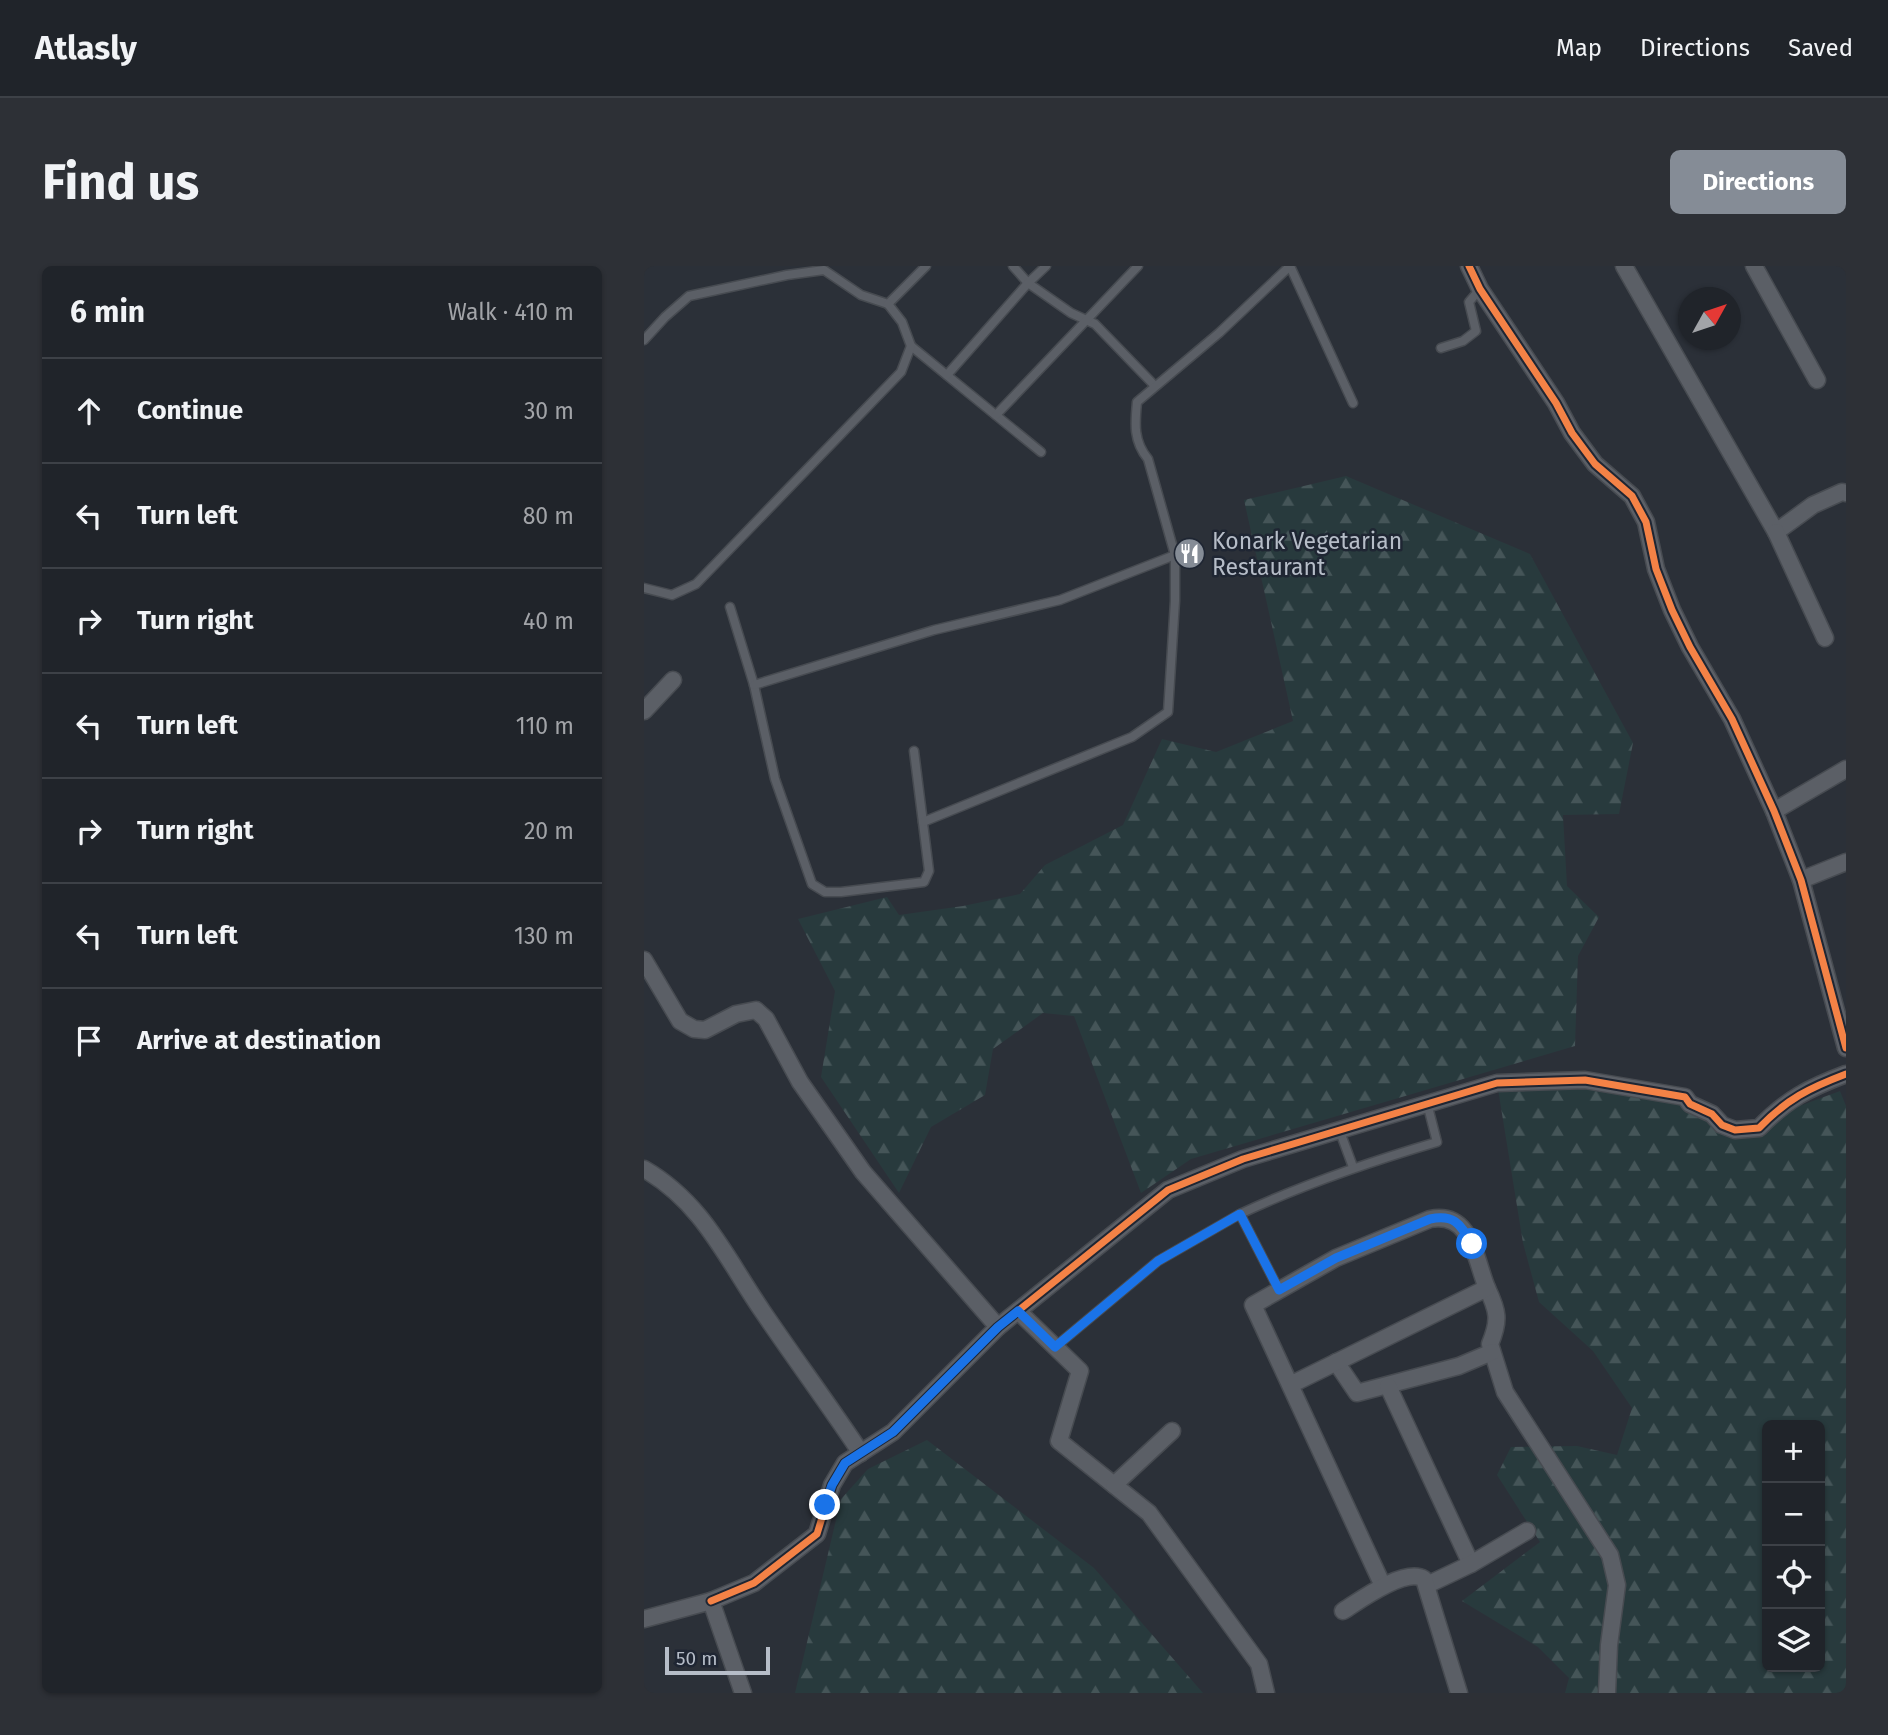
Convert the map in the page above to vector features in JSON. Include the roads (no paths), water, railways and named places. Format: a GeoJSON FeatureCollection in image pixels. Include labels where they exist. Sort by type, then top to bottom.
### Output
{"type":"FeatureCollection","features":[{"type":"Feature","properties":{"kind":"street"},"geometry":{"type":"LineString","coordinates":[[1469,266],[1480,289],[1556,403],[1572,433],[1595,464],[1632,496],[1646,522],[1656,569],[1672,610],[1732,719],[1774,811],[1801,880],[1846,1048]]}},
{"type":"Feature","properties":{"kind":"street"},"geometry":{"type":"LineString","coordinates":[[1754,266],[1817,380]]}},
{"type":"Feature","properties":{"kind":"street"},"geometry":{"type":"LineString","coordinates":[[1626,267],[1776,532],[1825,638]]}},
{"type":"Feature","properties":{"kind":"street"},"geometry":{"type":"LineString","coordinates":[[1776,532],[1813,505],[1842,492],[1846,493]]}},
{"type":"Feature","properties":{"kind":"street"},"geometry":{"type":"LineString","coordinates":[[644,711],[673,680]]}},
{"type":"Feature","properties":{"kind":"street"},"geometry":{"type":"LineString","coordinates":[[1774,811],[1846,769]]}},
{"type":"Feature","properties":{"kind":"street"},"geometry":{"type":"LineString","coordinates":[[1801,880],[1846,862]]}},
{"type":"Feature","properties":{"kind":"street"},"geometry":{"type":"LineString","coordinates":[[644,960],[680,1021],[694,1029],[705,1030],[736,1014],[756,1010],[766,1019],[800,1082],[863,1172],[998,1327]]}},
{"type":"Feature","properties":{"kind":"street"},"geometry":{"type":"LineString","coordinates":[[644,1619],[711,1601],[754,1583],[817,1534],[832,1485],[845,1463],[893,1432],[998,1327],[1168,1190],[1243,1159],[1497,1083],[1585,1080],[1633,1086],[1685,1097],[1690,1104],[1712,1114],[1722,1125],[1735,1130],[1759,1128],[1781,1105],[1821,1083],[1846,1074]]}},
{"type":"Feature","properties":{"kind":"street"},"geometry":{"type":"LineString","coordinates":[[644,1169],[666,1182],[687,1201],[712,1231],[762,1310],[861,1453]]}},
{"type":"Feature","properties":{"kind":"street"},"geometry":{"type":"LineString","coordinates":[[1383,1586],[1253,1305],[1336,1258],[1430,1219],[1442,1217],[1454,1220],[1472,1244],[1496,1307],[1498,1325],[1490,1344],[1505,1392],[1610,1555],[1617,1585],[1609,1645],[1607,1693]]}},
{"type":"Feature","properties":{"kind":"street"},"geometry":{"type":"LineString","coordinates":[[1290,1385],[1487,1288]]}},
{"type":"Feature","properties":{"kind":"street"},"geometry":{"type":"LineString","coordinates":[[1018,1311],[1080,1371],[1059,1441],[1149,1513],[1259,1664],[1266,1693]]}},
{"type":"Feature","properties":{"kind":"street"},"geometry":{"type":"LineString","coordinates":[[1336,1362],[1357,1393],[1459,1366],[1492,1352]]}},
{"type":"Feature","properties":{"kind":"street"},"geometry":{"type":"LineString","coordinates":[[1388,1385],[1471,1564]]}},
{"type":"Feature","properties":{"kind":"street"},"geometry":{"type":"LineString","coordinates":[[1114,1485],[1172,1431]]}},
{"type":"Feature","properties":{"kind":"street"},"geometry":{"type":"LineString","coordinates":[[1427,1585],[1471,1564],[1527,1531]]}},
{"type":"Feature","properties":{"kind":"street"},"geometry":{"type":"LineString","coordinates":[[1343,1611],[1383,1586],[1419,1576],[1424,1579],[1459,1693]]}},
{"type":"Feature","properties":{"kind":"street"},"geometry":{"type":"LineString","coordinates":[[711,1601],[743,1693]]}},
{"type":"Feature","properties":{"kind":"lane"},"geometry":{"type":"LineString","coordinates":[[888,304],[926,266]]}},
{"type":"Feature","properties":{"kind":"lane"},"geometry":{"type":"LineString","coordinates":[[1013,266],[1028,283],[1071,313],[1095,324],[1155,386]]}},
{"type":"Feature","properties":{"kind":"lane"},"geometry":{"type":"LineString","coordinates":[[947,375],[1046,266]]}},
{"type":"Feature","properties":{"kind":"lane"},"geometry":{"type":"LineString","coordinates":[[996,415],[1138,266]]}},
{"type":"Feature","properties":{"kind":"lane"},"geometry":{"type":"LineString","coordinates":[[923,822],[1132,737],[1167,712],[1175,601],[1175,555],[1148,459],[1140,450],[1134,430],[1137,402],[1219,333],[1290,266],[1353,403]]}},
{"type":"Feature","properties":{"kind":"lane"},"geometry":{"type":"LineString","coordinates":[[644,340],[689,296],[824,270],[861,295],[888,304],[902,322],[911,346],[1041,452]]}},
{"type":"Feature","properties":{"kind":"lane"},"geometry":{"type":"LineString","coordinates":[[1441,348],[1463,341],[1476,331],[1469,302],[1480,289]]}},
{"type":"Feature","properties":{"kind":"lane"},"geometry":{"type":"LineString","coordinates":[[644,588],[672,595],[696,584],[901,372],[911,346]]}},
{"type":"Feature","properties":{"kind":"lane"},"geometry":{"type":"LineString","coordinates":[[754,685],[934,631],[1060,600],[1175,555]]}},
{"type":"Feature","properties":{"kind":"lane"},"geometry":{"type":"LineString","coordinates":[[730,607],[754,685],[775,779],[812,884],[825,892],[841,892],[924,882],[929,871],[914,751]]}},
{"type":"Feature","properties":{"kind":"lane"},"geometry":{"type":"LineString","coordinates":[[1055,1347],[1158,1261],[1240,1214],[1296,1188],[1353,1167],[1437,1142],[1427,1103]]}},
{"type":"Feature","properties":{"kind":"lane"},"geometry":{"type":"LineString","coordinates":[[1339,1129],[1353,1167]]}},
{"type":"Feature","properties":{"kind":"lane"},"geometry":{"type":"LineString","coordinates":[[1240,1214],[1279,1290]]}},
{"type":"Feature","properties":{"kind":"place","name":"Konark Vegetarian Restaurant"},"geometry":{"type":"Point","coordinates":[1189,554]}}]}
